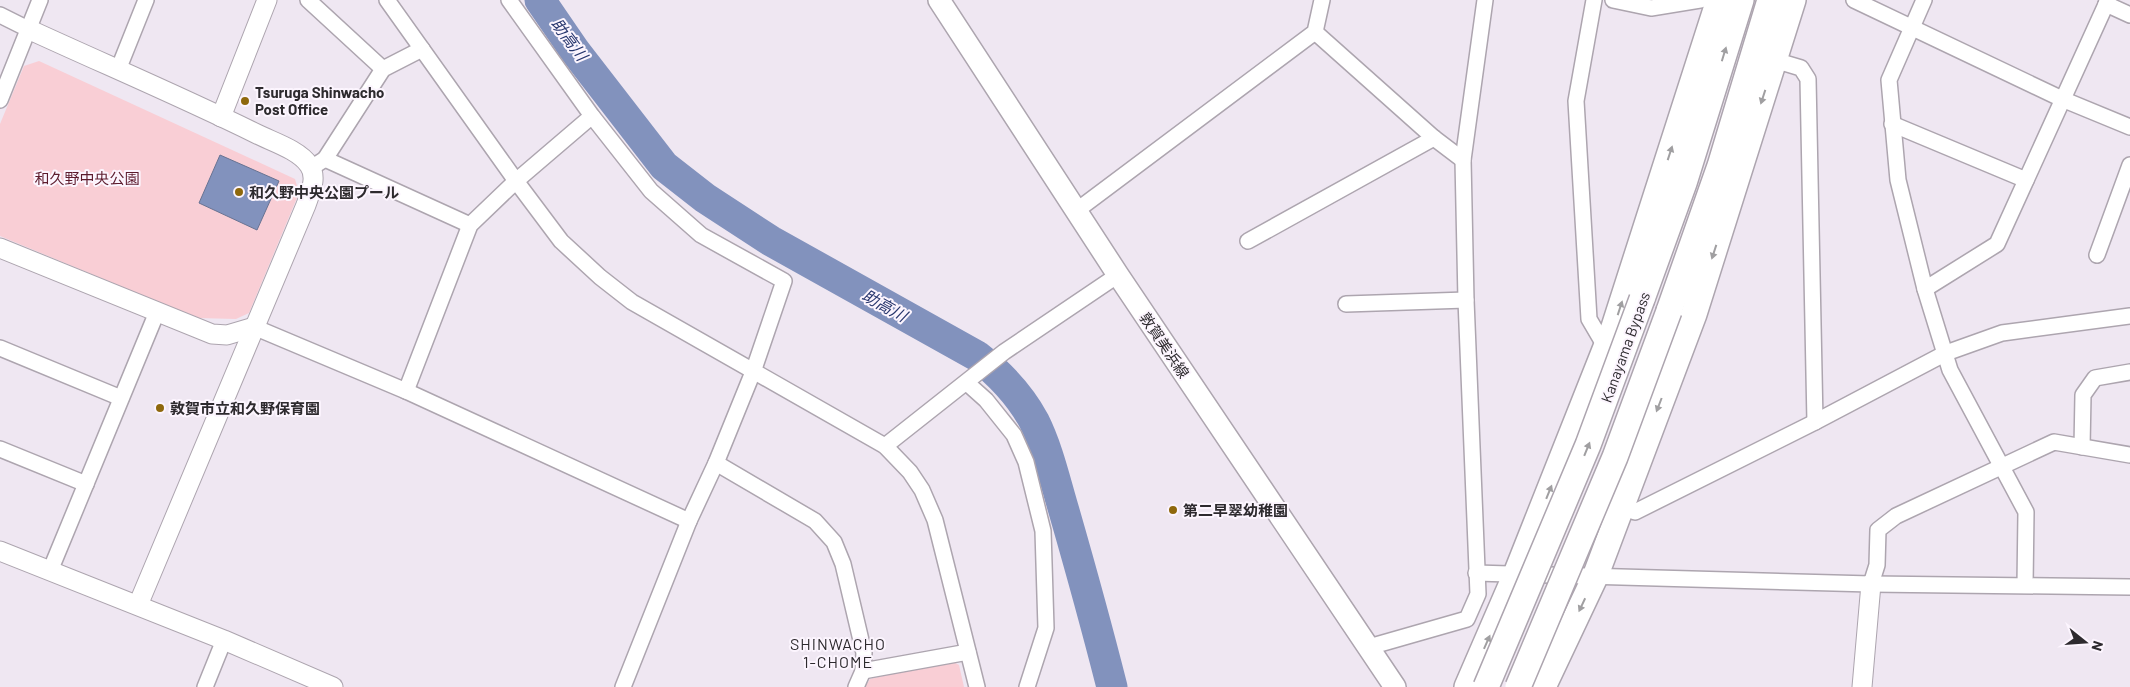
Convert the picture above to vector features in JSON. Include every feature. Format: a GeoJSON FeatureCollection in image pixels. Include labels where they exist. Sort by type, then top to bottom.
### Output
{"type":"FeatureCollection","features":[{"type":"Feature","properties":{"kind":"highway"},"geometry":{"type":"LineString","coordinates":[[1467,687],[1516,574],[1606,348],[1719,0]]}},
{"type":"Feature","properties":{"kind":"highway","name":"Kanayama Bypass"},"geometry":{"type":"LineString","coordinates":[[1486,687],[1588,446],[1684,183],[1742,0]]}},
{"type":"Feature","properties":{"kind":"highway","name":"Kanayama Bypass"},"geometry":{"type":"LineString","coordinates":[[1518,687],[1615,457],[1669,311],[1720,166],[1770,0]]}},
{"type":"Feature","properties":{"kind":"highway"},"geometry":{"type":"LineString","coordinates":[[1543,687],[1595,577],[1694,314],[1793,0]]}},
{"type":"Feature","properties":{"kind":"main road","name":"敦賀美浜線"},"geometry":{"type":"LineString","coordinates":[[939,0],[1118,275],[1370,647],[1395,687]]}},
{"type":"Feature","properties":{"kind":"street"},"geometry":{"type":"LineString","coordinates":[[0,100],[40,0]]}},
{"type":"Feature","properties":{"kind":"street"},"geometry":{"type":"LineString","coordinates":[[118,70],[146,0]]}},
{"type":"Feature","properties":{"kind":"street"},"geometry":{"type":"LineString","coordinates":[[221,116],[267,0]]}},
{"type":"Feature","properties":{"kind":"street"},"geometry":{"type":"LineString","coordinates":[[308,0],[383,69]]}},
{"type":"Feature","properties":{"kind":"street"},"geometry":{"type":"LineString","coordinates":[[387,0],[516,181],[562,241],[600,277],[632,302],[885,446],[910,472],[922,490],[935,520],[977,687]]}},
{"type":"Feature","properties":{"kind":"street"},"geometry":{"type":"LineString","coordinates":[[509,0],[592,116],[651,192],[702,235],[784,281],[753,372],[716,463],[689,521],[628,686]]}},
{"type":"Feature","properties":{"kind":"street"},"geometry":{"type":"LineString","coordinates":[[1076,211],[1315,32],[1322,0]]}},
{"type":"Feature","properties":{"kind":"street"},"geometry":{"type":"LineString","coordinates":[[1370,647],[1466,620],[1478,594],[1466,300],[1463,160],[1485,0]]}},
{"type":"Feature","properties":{"kind":"street"},"geometry":{"type":"LineString","coordinates":[[1594,0],[1576,101],[1589,319],[1606,348]]}},
{"type":"Feature","properties":{"kind":"street"},"geometry":{"type":"LineString","coordinates":[[1613,0],[1651,8],[1700,0]]}},
{"type":"Feature","properties":{"kind":"street"},"geometry":{"type":"LineString","coordinates":[[1854,0],[2062,99],[2130,128]]}},
{"type":"Feature","properties":{"kind":"street"},"geometry":{"type":"LineString","coordinates":[[1924,0],[1889,80],[1898,180],[1925,289],[1950,370],[2026,512],[2025,585]]}},
{"type":"Feature","properties":{"kind":"street"},"geometry":{"type":"LineString","coordinates":[[1925,289],[1997,244],[2107,2],[2130,15]]}},
{"type":"Feature","properties":{"kind":"street"},"geometry":{"type":"LineString","coordinates":[[0,15],[221,116],[304,160],[470,225]]}},
{"type":"Feature","properties":{"kind":"street"},"geometry":{"type":"LineString","coordinates":[[1315,32],[1434,138],[1463,160]]}},
{"type":"Feature","properties":{"kind":"street"},"geometry":{"type":"LineString","coordinates":[[138,605],[310,195],[318,164],[383,69],[422,49]]}},
{"type":"Feature","properties":{"kind":"street"},"geometry":{"type":"LineString","coordinates":[[1774,60],[1801,68],[1808,79],[1815,422]]}},
{"type":"Feature","properties":{"kind":"street"},"geometry":{"type":"LineString","coordinates":[[406,391],[470,225],[516,181],[592,116]]}},
{"type":"Feature","properties":{"kind":"street"},"geometry":{"type":"LineString","coordinates":[[1892,124],[2026,180]]}},
{"type":"Feature","properties":{"kind":"street"},"geometry":{"type":"LineString","coordinates":[[1248,241],[1434,138]]}},
{"type":"Feature","properties":{"kind":"street"},"geometry":{"type":"LineString","coordinates":[[2097,255],[2130,165]]}},
{"type":"Feature","properties":{"kind":"street"},"geometry":{"type":"LineString","coordinates":[[0,248],[212,334],[227,336],[254,327],[406,391],[689,521]]}},
{"type":"Feature","properties":{"kind":"street"},"geometry":{"type":"LineString","coordinates":[[885,446],[1004,352],[1118,275]]}},
{"type":"Feature","properties":{"kind":"street"},"geometry":{"type":"LineString","coordinates":[[1346,304],[1466,300]]}},
{"type":"Feature","properties":{"kind":"street"},"geometry":{"type":"LineString","coordinates":[[50,571],[157,312]]}},
{"type":"Feature","properties":{"kind":"street"},"geometry":{"type":"LineString","coordinates":[[1620,507],[1635,512],[1815,422],[1946,353],[2002,333],[2130,316]]}},
{"type":"Feature","properties":{"kind":"street"},"geometry":{"type":"LineString","coordinates":[[0,348],[121,398]]}},
{"type":"Feature","properties":{"kind":"street"},"geometry":{"type":"LineString","coordinates":[[2082,447],[2083,395],[2095,378],[2130,372]]}},
{"type":"Feature","properties":{"kind":"street"},"geometry":{"type":"LineString","coordinates":[[967,383],[986,400],[1014,435],[1026,462],[1043,531],[1046,628],[1027,687]]}},
{"type":"Feature","properties":{"kind":"street"},"geometry":{"type":"LineString","coordinates":[[1862,687],[1871,584],[1877,564],[1878,530],[1896,516],[2054,442],[2130,455]]}},
{"type":"Feature","properties":{"kind":"street"},"geometry":{"type":"LineString","coordinates":[[0,449],[86,484]]}},
{"type":"Feature","properties":{"kind":"street"},"geometry":{"type":"LineString","coordinates":[[716,463],[815,521],[834,542],[844,564],[864,653],[863,671],[856,687]]}},
{"type":"Feature","properties":{"kind":"street"},"geometry":{"type":"LineString","coordinates":[[0,551],[224,640],[333,687]]}},
{"type":"Feature","properties":{"kind":"street"},"geometry":{"type":"LineString","coordinates":[[1476,573],[1871,584],[2130,587]]}},
{"type":"Feature","properties":{"kind":"street"},"geometry":{"type":"LineString","coordinates":[[205,687],[224,640]]}},
{"type":"Feature","properties":{"kind":"street"},"geometry":{"type":"LineString","coordinates":[[863,671],[968,652]]}},
{"type":"Feature","properties":{"kind":"green space","name":"和久野中央公園"},"geometry":{"type":"Polygon","coordinates":[[[39,61],[295,179],[299,193],[249,313],[236,319],[197,318],[0,236],[0,124],[24,66],[39,61]]]}},
{"type":"Feature","properties":{"kind":"green space"},"geometry":{"type":"Polygon","coordinates":[[[950,660],[959,665],[964,687],[865,687],[870,679],[950,660]]]}},
{"type":"Feature","properties":{"kind":"water","name":"和久野中央公園プール"},"geometry":{"type":"Polygon","coordinates":[[[220,155],[279,181],[257,230],[199,203],[220,155]]]}},
{"type":"Feature","properties":{"kind":"waterway","name":"助高川"},"geometry":{"type":"LineString","coordinates":[[540,0],[575,51],[664,166],[705,198],[771,241],[977,356],[994,370],[1016,394],[1034,421],[1047,454],[1083,577],[1112,687]]}},
{"type":"Feature","properties":{"kind":"place","name":"Tsuruga Shinwacho Post Office"},"geometry":{"type":"Point","coordinates":[245,101]}},
{"type":"Feature","properties":{"kind":"place","name":"和久野中央公園プール"},"geometry":{"type":"Point","coordinates":[239,192]}},
{"type":"Feature","properties":{"kind":"place","name":"敦賀市立和久野保育園"},"geometry":{"type":"Point","coordinates":[160,408]}},
{"type":"Feature","properties":{"kind":"place","name":"第二早翠幼稚園"},"geometry":{"type":"Point","coordinates":[1173,510]}},
{"type":"Feature","properties":{"kind":"district","name":"SHINWACHO 1-CHOME"},"geometry":{"type":"Point","coordinates":[838,652]}}]}
